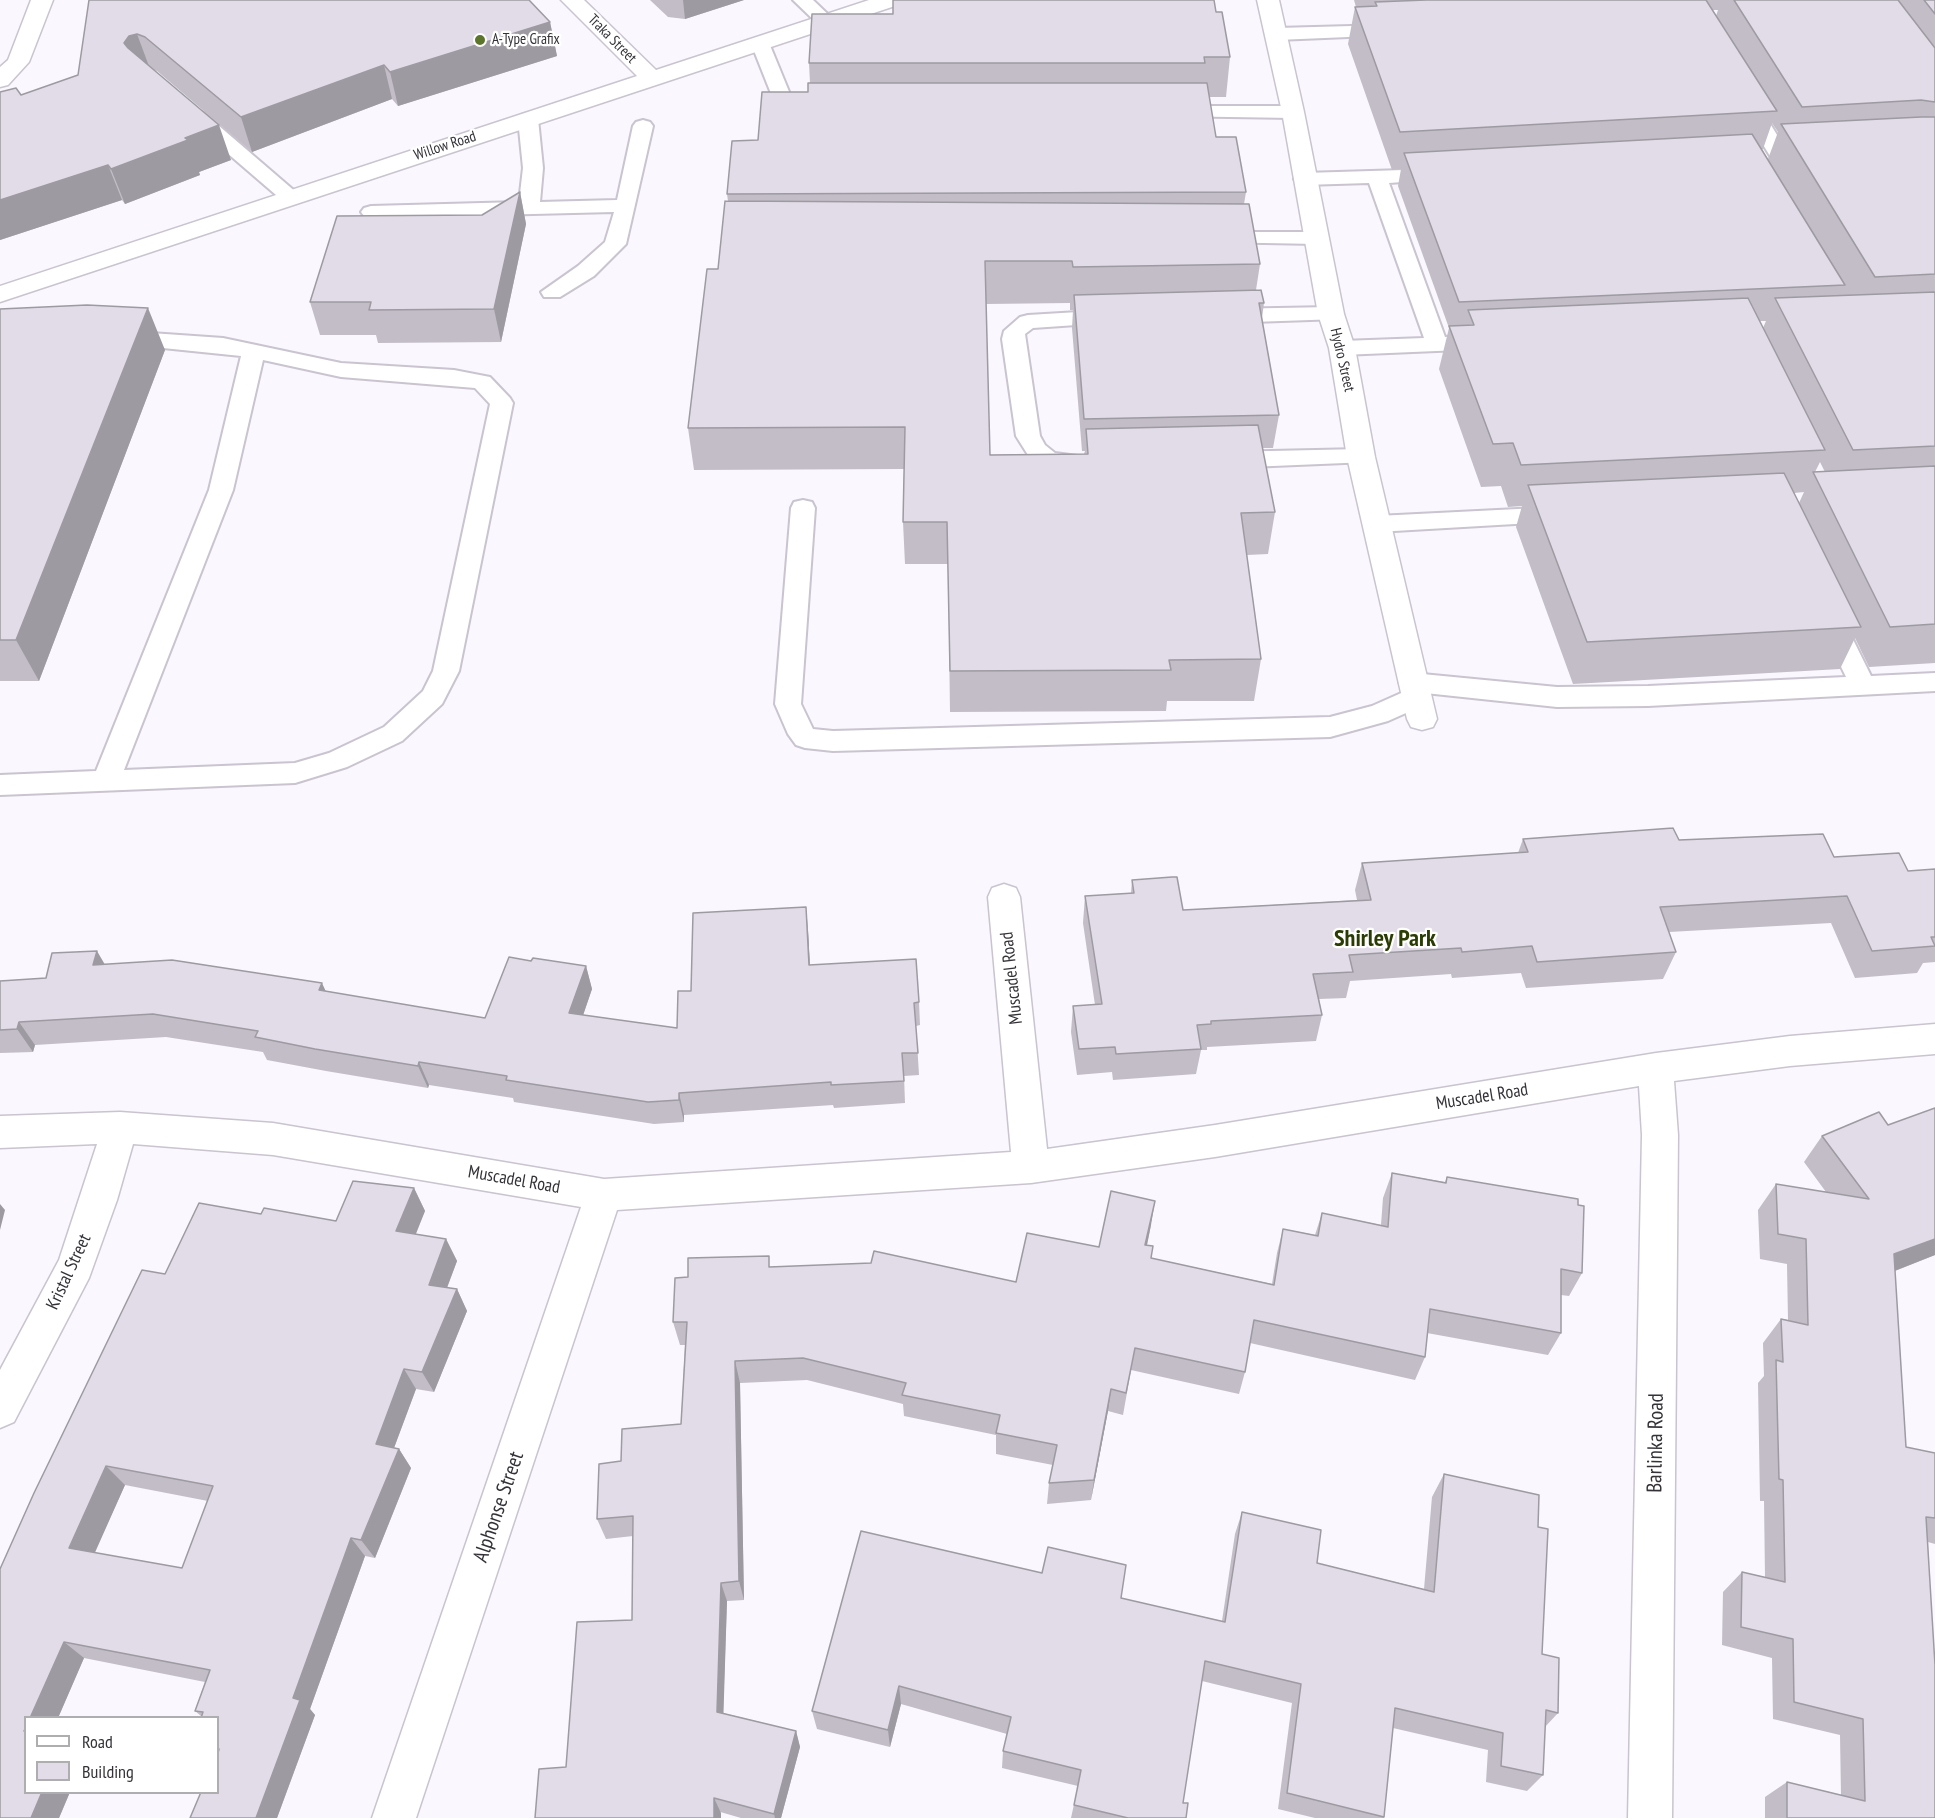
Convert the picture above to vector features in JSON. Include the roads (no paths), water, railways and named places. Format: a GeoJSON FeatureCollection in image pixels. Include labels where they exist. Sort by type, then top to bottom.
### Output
{"type":"FeatureCollection","features":[{"type":"Feature","properties":{"kind":"street"},"geometry":{"type":"LineString","coordinates":[[0,80],[11,72],[18,62],[42,0]]}},
{"type":"Feature","properties":{"kind":"street","name":"Traka Street"},"geometry":{"type":"LineString","coordinates":[[572,0],[652,79]]}},
{"type":"Feature","properties":{"kind":"street","name":"Willow Road"},"geometry":{"type":"LineString","coordinates":[[0,294],[890,0]]}},
{"type":"Feature","properties":{"kind":"street","name":"Hydro Street"},"geometry":{"type":"LineString","coordinates":[[1268,0],[1293,111],[1331,314],[1342,348],[1361,457],[1416,700]]}},
{"type":"Feature","properties":{"kind":"street","name":"Muscadel Road"},"geometry":{"type":"LineString","coordinates":[[1004,897],[1030,1167]]}},
{"type":"Feature","properties":{"kind":"street","name":"Muscadel Road"},"geometry":{"type":"LineString","coordinates":[[0,1132],[120,1128],[273,1139],[604,1195],[1030,1167],[1215,1141],[1656,1068],[1790,1051],[1935,1039]]}},
{"type":"Feature","properties":{"kind":"street","name":"Barlinka Road"},"geometry":{"type":"LineString","coordinates":[[1650,1818],[1660,1135],[1656,1068]]}},
{"type":"Feature","properties":{"kind":"street","name":"Kristal Street"},"geometry":{"type":"LineString","coordinates":[[0,1408],[76,1266],[99,1200],[120,1128]]}},
{"type":"Feature","properties":{"kind":"street","name":"Alphonse Street"},"geometry":{"type":"LineString","coordinates":[[394,1818],[604,1195]]}},
{"type":"Feature","properties":{"kind":"lane"},"geometry":{"type":"LineString","coordinates":[[802,0],[826,21]]}},
{"type":"Feature","properties":{"kind":"lane"},"geometry":{"type":"LineString","coordinates":[[1277,34],[1406,30]]}},
{"type":"Feature","properties":{"kind":"lane"},"geometry":{"type":"LineString","coordinates":[[760,43],[783,102],[790,108],[825,113]]}},
{"type":"Feature","properties":{"kind":"lane"},"geometry":{"type":"LineString","coordinates":[[1739,88],[1780,156]]}},
{"type":"Feature","properties":{"kind":"lane"},"geometry":{"type":"LineString","coordinates":[[185,107],[290,197]]}},
{"type":"Feature","properties":{"kind":"lane"},"geometry":{"type":"LineString","coordinates":[[1150,112],[1293,111]]}},
{"type":"Feature","properties":{"kind":"lane"},"geometry":{"type":"LineString","coordinates":[[528,119],[532,168],[529,208]]}},
{"type":"Feature","properties":{"kind":"lane"},"geometry":{"type":"LineString","coordinates":[[552,292],[586,271],[615,244],[626,206],[643,126]]}},
{"type":"Feature","properties":{"kind":"lane"},"geometry":{"type":"LineString","coordinates":[[1759,157],[1802,154]]}},
{"type":"Feature","properties":{"kind":"lane"},"geometry":{"type":"LineString","coordinates":[[1304,179],[1462,174]]}},
{"type":"Feature","properties":{"kind":"lane"},"geometry":{"type":"LineString","coordinates":[[1378,178],[1437,344]]}},
{"type":"Feature","properties":{"kind":"lane"},"geometry":{"type":"LineString","coordinates":[[371,212],[626,206]]}},
{"type":"Feature","properties":{"kind":"lane"},"geometry":{"type":"LineString","coordinates":[[1198,238],[1317,238]]}},
{"type":"Feature","properties":{"kind":"lane"},"geometry":{"type":"LineString","coordinates":[[1199,316],[1331,314]]}},
{"type":"Feature","properties":{"kind":"lane"},"geometry":{"type":"LineString","coordinates":[[1104,462],[1059,462],[1036,450],[1028,436],[1013,339],[1021,326],[1042,320],[1139,317]]}},
{"type":"Feature","properties":{"kind":"lane"},"geometry":{"type":"LineString","coordinates":[[0,785],[295,773],[338,760],[393,734],[433,697],[446,671],[502,403],[482,382],[454,376],[341,370],[223,345],[101,337]]}},
{"type":"Feature","properties":{"kind":"lane"},"geometry":{"type":"LineString","coordinates":[[1342,348],[1507,341]]}},
{"type":"Feature","properties":{"kind":"lane"},"geometry":{"type":"LineString","coordinates":[[106,780],[221,490],[254,350]]}},
{"type":"Feature","properties":{"kind":"lane"},"geometry":{"type":"LineString","coordinates":[[1198,460],[1361,457]]}},
{"type":"Feature","properties":{"kind":"lane"},"geometry":{"type":"LineString","coordinates":[[803,508],[788,704],[797,727],[806,738],[834,741],[1330,727],[1379,714],[1416,700],[1648,696],[1935,682]]}},
{"type":"Feature","properties":{"kind":"lane"},"geometry":{"type":"LineString","coordinates":[[1377,524],[1576,514]]}},
{"type":"Feature","properties":{"kind":"lane"},"geometry":{"type":"LineString","coordinates":[[1821,601],[1863,686]]}},
{"type":"Feature","properties":{"kind":"place","name":"A-Type Grafix"},"geometry":{"type":"Point","coordinates":[480,40]}},
{"type":"Feature","properties":{"kind":"district","name":"Shirley Park"},"geometry":{"type":"Point","coordinates":[1385,939]}}]}
